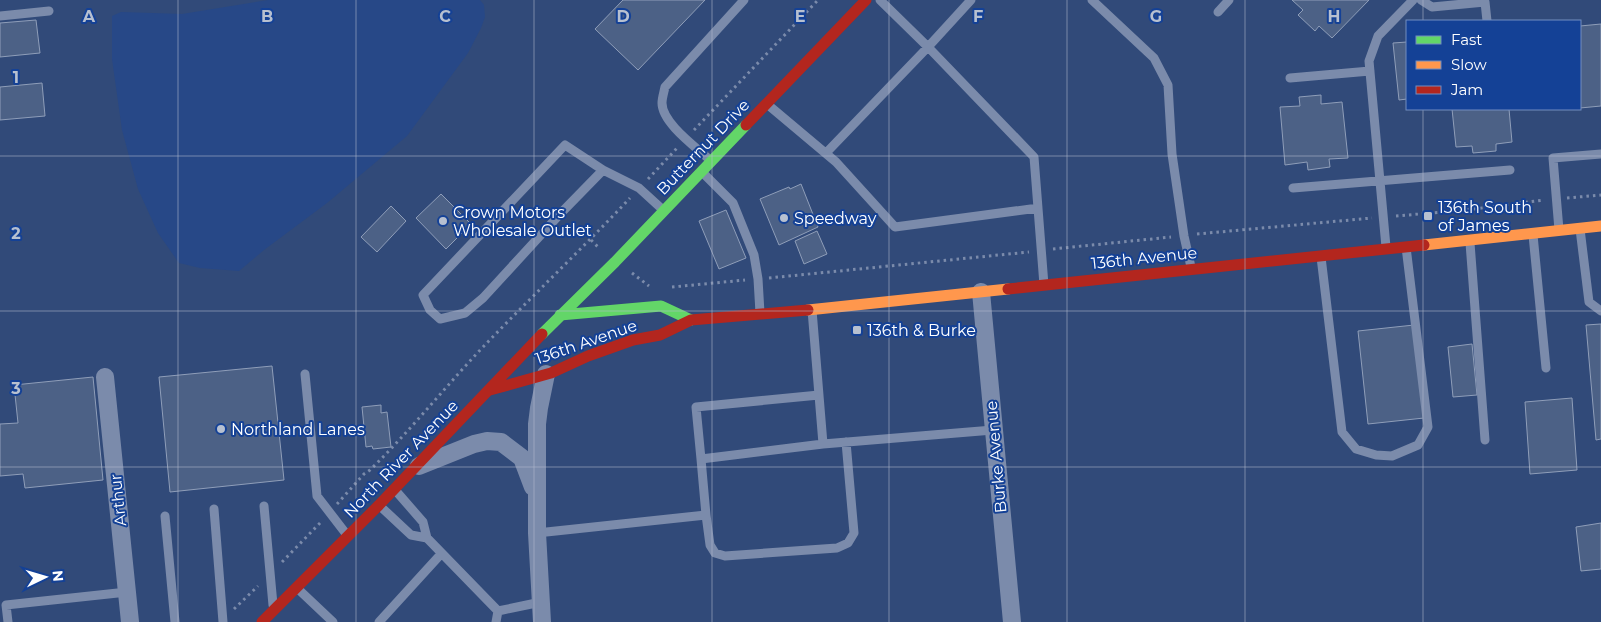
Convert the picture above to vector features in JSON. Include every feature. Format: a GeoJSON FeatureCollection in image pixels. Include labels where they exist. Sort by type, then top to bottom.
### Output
{"type":"FeatureCollection","features":[{"type":"Feature","properties":{"kind":"street","name":"Butternut Drive"},"geometry":{"type":"LineString","coordinates":[[560,315],[616,262],[866,0]]}},
{"type":"Feature","properties":{"kind":"street","name":"136th Avenue"},"geometry":{"type":"LineString","coordinates":[[490,390],[546,374],[633,340],[660,335],[691,320],[812,310],[1601,226]]}},
{"type":"Feature","properties":{"kind":"street","name":"Burke Avenue"},"geometry":{"type":"LineString","coordinates":[[981,292],[1012,622]]}},
{"type":"Feature","properties":{"kind":"street","name":"136th Avenue"},"geometry":{"type":"LineString","coordinates":[[560,315],[661,306],[691,320]]}},
{"type":"Feature","properties":{"kind":"street","name":"North River Avenue"},"geometry":{"type":"LineString","coordinates":[[262,622],[348,537],[560,315]]}},
{"type":"Feature","properties":{"kind":"street"},"geometry":{"type":"LineString","coordinates":[[542,622],[537,533],[538,408],[546,374]]}},
{"type":"Feature","properties":{"kind":"street","name":"Arthur"},"geometry":{"type":"LineString","coordinates":[[105,377],[130,622]]}},
{"type":"Feature","properties":{"kind":"street"},"geometry":{"type":"LineString","coordinates":[[414,468],[474,444],[486,441],[500,442],[522,458],[537,497]]}},
{"type":"Feature","properties":{"kind":"lane"},"geometry":{"type":"LineString","coordinates":[[712,161],[669,121],[662,104],[665,87],[744,0]]}},
{"type":"Feature","properties":{"kind":"lane"},"geometry":{"type":"LineString","coordinates":[[880,0],[1034,157],[1044,285]]}},
{"type":"Feature","properties":{"kind":"lane"},"geometry":{"type":"LineString","coordinates":[[826,153],[971,0]]}},
{"type":"Feature","properties":{"kind":"lane"},"geometry":{"type":"LineString","coordinates":[[1092,0],[1154,58],[1168,85],[1172,154],[1191,270]]}},
{"type":"Feature","properties":{"kind":"lane"},"geometry":{"type":"LineString","coordinates":[[1218,12],[1229,0]]}},
{"type":"Feature","properties":{"kind":"lane"},"geometry":{"type":"LineString","coordinates":[[1386,250],[1369,61],[1378,36],[1413,0]]}},
{"type":"Feature","properties":{"kind":"lane"},"geometry":{"type":"LineString","coordinates":[[1421,0],[1432,7],[1485,2],[1487,20]]}},
{"type":"Feature","properties":{"kind":"lane"},"geometry":{"type":"LineString","coordinates":[[0,16],[49,11]]}},
{"type":"Feature","properties":{"kind":"lane"},"geometry":{"type":"LineString","coordinates":[[1290,78],[1370,71]]}},
{"type":"Feature","properties":{"kind":"lane"},"geometry":{"type":"LineString","coordinates":[[767,104],[836,162],[895,227],[1038,208]]}},
{"type":"Feature","properties":{"kind":"lane"},"geometry":{"type":"LineString","coordinates":[[603,170],[560,213],[483,298],[465,313],[440,319],[430,310],[423,295],[565,145],[603,170],[639,188],[664,211]]}},
{"type":"Feature","properties":{"kind":"lane"},"geometry":{"type":"LineString","coordinates":[[1560,230],[1553,158],[1601,154]]}},
{"type":"Feature","properties":{"kind":"lane"},"geometry":{"type":"LineString","coordinates":[[1293,188],[1510,170]]}},
{"type":"Feature","properties":{"kind":"lane"},"geometry":{"type":"LineString","coordinates":[[702,172],[733,203],[754,255],[758,279],[760,315]]}},
{"type":"Feature","properties":{"kind":"lane"},"geometry":{"type":"LineString","coordinates":[[1580,228],[1589,302],[1601,310]]}},
{"type":"Feature","properties":{"kind":"lane"},"geometry":{"type":"LineString","coordinates":[[1533,232],[1546,368]]}},
{"type":"Feature","properties":{"kind":"lane"},"geometry":{"type":"LineString","coordinates":[[1470,240],[1485,440]]}},
{"type":"Feature","properties":{"kind":"lane"},"geometry":{"type":"LineString","coordinates":[[1321,256],[1342,432],[1356,449],[1376,455],[1392,456],[1418,445],[1428,427],[1406,247]]}},
{"type":"Feature","properties":{"kind":"lane"},"geometry":{"type":"LineString","coordinates":[[812,310],[823,444]]}},
{"type":"Feature","properties":{"kind":"lane"},"geometry":{"type":"LineString","coordinates":[[305,374],[317,496],[348,537]]}},
{"type":"Feature","properties":{"kind":"lane"},"geometry":{"type":"LineString","coordinates":[[819,395],[696,407],[706,515],[710,544],[715,554],[725,556],[837,548],[848,542],[854,533],[846,442]]}},
{"type":"Feature","properties":{"kind":"lane"},"geometry":{"type":"LineString","coordinates":[[701,459],[823,444],[993,430]]}},
{"type":"Feature","properties":{"kind":"lane"},"geometry":{"type":"LineString","coordinates":[[394,489],[423,522],[427,538],[498,611]]}},
{"type":"Feature","properties":{"kind":"lane"},"geometry":{"type":"LineString","coordinates":[[379,505],[411,535],[427,538]]}},
{"type":"Feature","properties":{"kind":"lane"},"geometry":{"type":"LineString","coordinates":[[264,506],[274,611]]}},
{"type":"Feature","properties":{"kind":"lane"},"geometry":{"type":"LineString","coordinates":[[214,509],[223,620]]}},
{"type":"Feature","properties":{"kind":"lane"},"geometry":{"type":"LineString","coordinates":[[537,533],[706,515]]}},
{"type":"Feature","properties":{"kind":"lane"},"geometry":{"type":"LineString","coordinates":[[165,516],[175,622]]}},
{"type":"Feature","properties":{"kind":"lane"},"geometry":{"type":"LineString","coordinates":[[379,622],[442,554]]}},
{"type":"Feature","properties":{"kind":"lane"},"geometry":{"type":"LineString","coordinates":[[296,588],[333,622]]}},
{"type":"Feature","properties":{"kind":"lane"},"geometry":{"type":"LineString","coordinates":[[8,622],[6,605],[127,592]]}},
{"type":"Feature","properties":{"kind":"lane"},"geometry":{"type":"LineString","coordinates":[[498,611],[541,602]]}},
{"type":"Feature","properties":{"kind":"lane"},"geometry":{"type":"LineString","coordinates":[[496,622],[498,611]]}},
{"type":"Feature","properties":{"kind":"path"},"geometry":{"type":"LineString","coordinates":[[223,620],[311,533],[364,474],[417,423],[482,348],[590,240],[818,0]]}},
{"type":"Feature","properties":{"kind":"path"},"geometry":{"type":"LineString","coordinates":[[663,288],[1466,210],[1601,195]]}},
{"type":"Feature","properties":{"kind":"path"},"geometry":{"type":"LineString","coordinates":[[590,240],[651,288]]}},
{"type":"Feature","properties":{"kind":"water"},"geometry":{"type":"Polygon","coordinates":[[[268,0],[480,0],[484,5],[485,17],[468,53],[407,136],[327,203],[239,271],[200,268],[179,263],[158,233],[138,189],[122,130],[112,59],[112,16],[121,12],[182,14],[268,0]]]}},
{"type":"Feature","properties":{"kind":"building"},"geometry":{"type":"Polygon","coordinates":[[[623,0],[705,0],[638,70],[595,29],[623,0]]]}},
{"type":"Feature","properties":{"kind":"building"},"geometry":{"type":"Polygon","coordinates":[[[1292,0],[1369,0],[1332,38],[1319,26],[1315,31],[1298,15],[1303,10],[1292,0]]]}},
{"type":"Feature","properties":{"kind":"building"},"geometry":{"type":"Polygon","coordinates":[[[36,20],[40,53],[0,57],[0,23],[36,20]]]}},
{"type":"Feature","properties":{"kind":"building"},"geometry":{"type":"Polygon","coordinates":[[[1601,24],[1601,106],[1581,108],[1581,26],[1601,24]]]}},
{"type":"Feature","properties":{"kind":"building"},"geometry":{"type":"Polygon","coordinates":[[[1406,42],[1406,99],[1399,100],[1393,43],[1406,42]]]}},
{"type":"Feature","properties":{"kind":"building"},"geometry":{"type":"Polygon","coordinates":[[[42,83],[45,116],[0,120],[0,87],[42,83]]]}},
{"type":"Feature","properties":{"kind":"building"},"geometry":{"type":"Polygon","coordinates":[[[1321,95],[1321,104],[1342,102],[1348,158],[1329,159],[1330,167],[1308,170],[1307,162],[1285,165],[1280,107],[1300,106],[1299,97],[1321,95]]]}},
{"type":"Feature","properties":{"kind":"building"},"geometry":{"type":"Polygon","coordinates":[[[1452,110],[1509,110],[1512,142],[1496,144],[1496,151],[1473,153],[1472,146],[1456,147],[1452,110]]]}},
{"type":"Feature","properties":{"kind":"building"},"geometry":{"type":"Polygon","coordinates":[[[801,184],[818,227],[779,245],[760,199],[801,184]]]}},
{"type":"Feature","properties":{"kind":"building","name":"Crown Motors Wholesale Outlet"},"geometry":{"type":"Polygon","coordinates":[[[441,194],[471,224],[446,249],[416,218],[441,194]]]}},
{"type":"Feature","properties":{"kind":"building"},"geometry":{"type":"Polygon","coordinates":[[[391,206],[406,221],[377,252],[361,237],[391,206]]]}},
{"type":"Feature","properties":{"kind":"building"},"geometry":{"type":"Polygon","coordinates":[[[726,210],[746,258],[719,269],[699,221],[726,210]]]}},
{"type":"Feature","properties":{"kind":"building"},"geometry":{"type":"Polygon","coordinates":[[[817,231],[827,254],[804,264],[795,241],[817,231]]]}},
{"type":"Feature","properties":{"kind":"building"},"geometry":{"type":"Polygon","coordinates":[[[1601,324],[1601,439],[1596,440],[1586,325],[1601,324]]]}},
{"type":"Feature","properties":{"kind":"building"},"geometry":{"type":"Polygon","coordinates":[[[1414,325],[1424,418],[1368,424],[1358,331],[1414,325]]]}},
{"type":"Feature","properties":{"kind":"building"},"geometry":{"type":"Polygon","coordinates":[[[1472,344],[1477,395],[1453,397],[1448,347],[1472,344]]]}},
{"type":"Feature","properties":{"kind":"building","name":"Northland Lanes"},"geometry":{"type":"Polygon","coordinates":[[[272,366],[284,480],[170,492],[159,377],[272,366]]]}},
{"type":"Feature","properties":{"kind":"building"},"geometry":{"type":"Polygon","coordinates":[[[93,377],[103,480],[25,488],[23,474],[0,476],[0,424],[18,423],[14,385],[93,377]]]}},
{"type":"Feature","properties":{"kind":"building"},"geometry":{"type":"Polygon","coordinates":[[[1572,398],[1577,470],[1530,474],[1525,402],[1572,398]]]}},
{"type":"Feature","properties":{"kind":"building"},"geometry":{"type":"Polygon","coordinates":[[[381,405],[381,413],[387,412],[391,447],[373,449],[372,446],[366,447],[362,407],[381,405]]]}},
{"type":"Feature","properties":{"kind":"building"},"geometry":{"type":"Polygon","coordinates":[[[1601,523],[1601,569],[1581,571],[1576,527],[1601,523]]]}},
{"type":"Feature","properties":{"kind":"traffic: fast"},"geometry":{"type":"LineString","coordinates":[[542,334],[615,262],[746,125]]}},
{"type":"Feature","properties":{"kind":"traffic: fast"},"geometry":{"type":"LineString","coordinates":[[560,315],[661,306],[691,320]]}},
{"type":"Feature","properties":{"kind":"traffic: slow"},"geometry":{"type":"LineString","coordinates":[[1424,245],[1601,226]]}},
{"type":"Feature","properties":{"kind":"traffic: slow"},"geometry":{"type":"LineString","coordinates":[[808,310],[1008,289]]}},
{"type":"Feature","properties":{"kind":"traffic: jam"},"geometry":{"type":"LineString","coordinates":[[746,125],[866,0]]}},
{"type":"Feature","properties":{"kind":"traffic: jam"},"geometry":{"type":"LineString","coordinates":[[1008,289],[1424,245]]}},
{"type":"Feature","properties":{"kind":"traffic: jam"},"geometry":{"type":"LineString","coordinates":[[490,390],[551,373],[588,356],[633,340],[660,335],[691,320],[808,310]]}},
{"type":"Feature","properties":{"kind":"traffic: jam"},"geometry":{"type":"LineString","coordinates":[[262,622],[379,505],[542,334]]}},
{"type":"Feature","properties":{"kind":"place","name":"136th South of James"},"geometry":{"type":"Point","coordinates":[1428,216]}},
{"type":"Feature","properties":{"kind":"place","name":"Speedway"},"geometry":{"type":"Point","coordinates":[784,218]}},
{"type":"Feature","properties":{"kind":"place","name":"Crown Motors Wholesale Outlet"},"geometry":{"type":"Point","coordinates":[443,221]}},
{"type":"Feature","properties":{"kind":"place","name":"136th & Burke"},"geometry":{"type":"Point","coordinates":[857,330]}},
{"type":"Feature","properties":{"kind":"place","name":"Northland Lanes"},"geometry":{"type":"Point","coordinates":[221,429]}}]}
